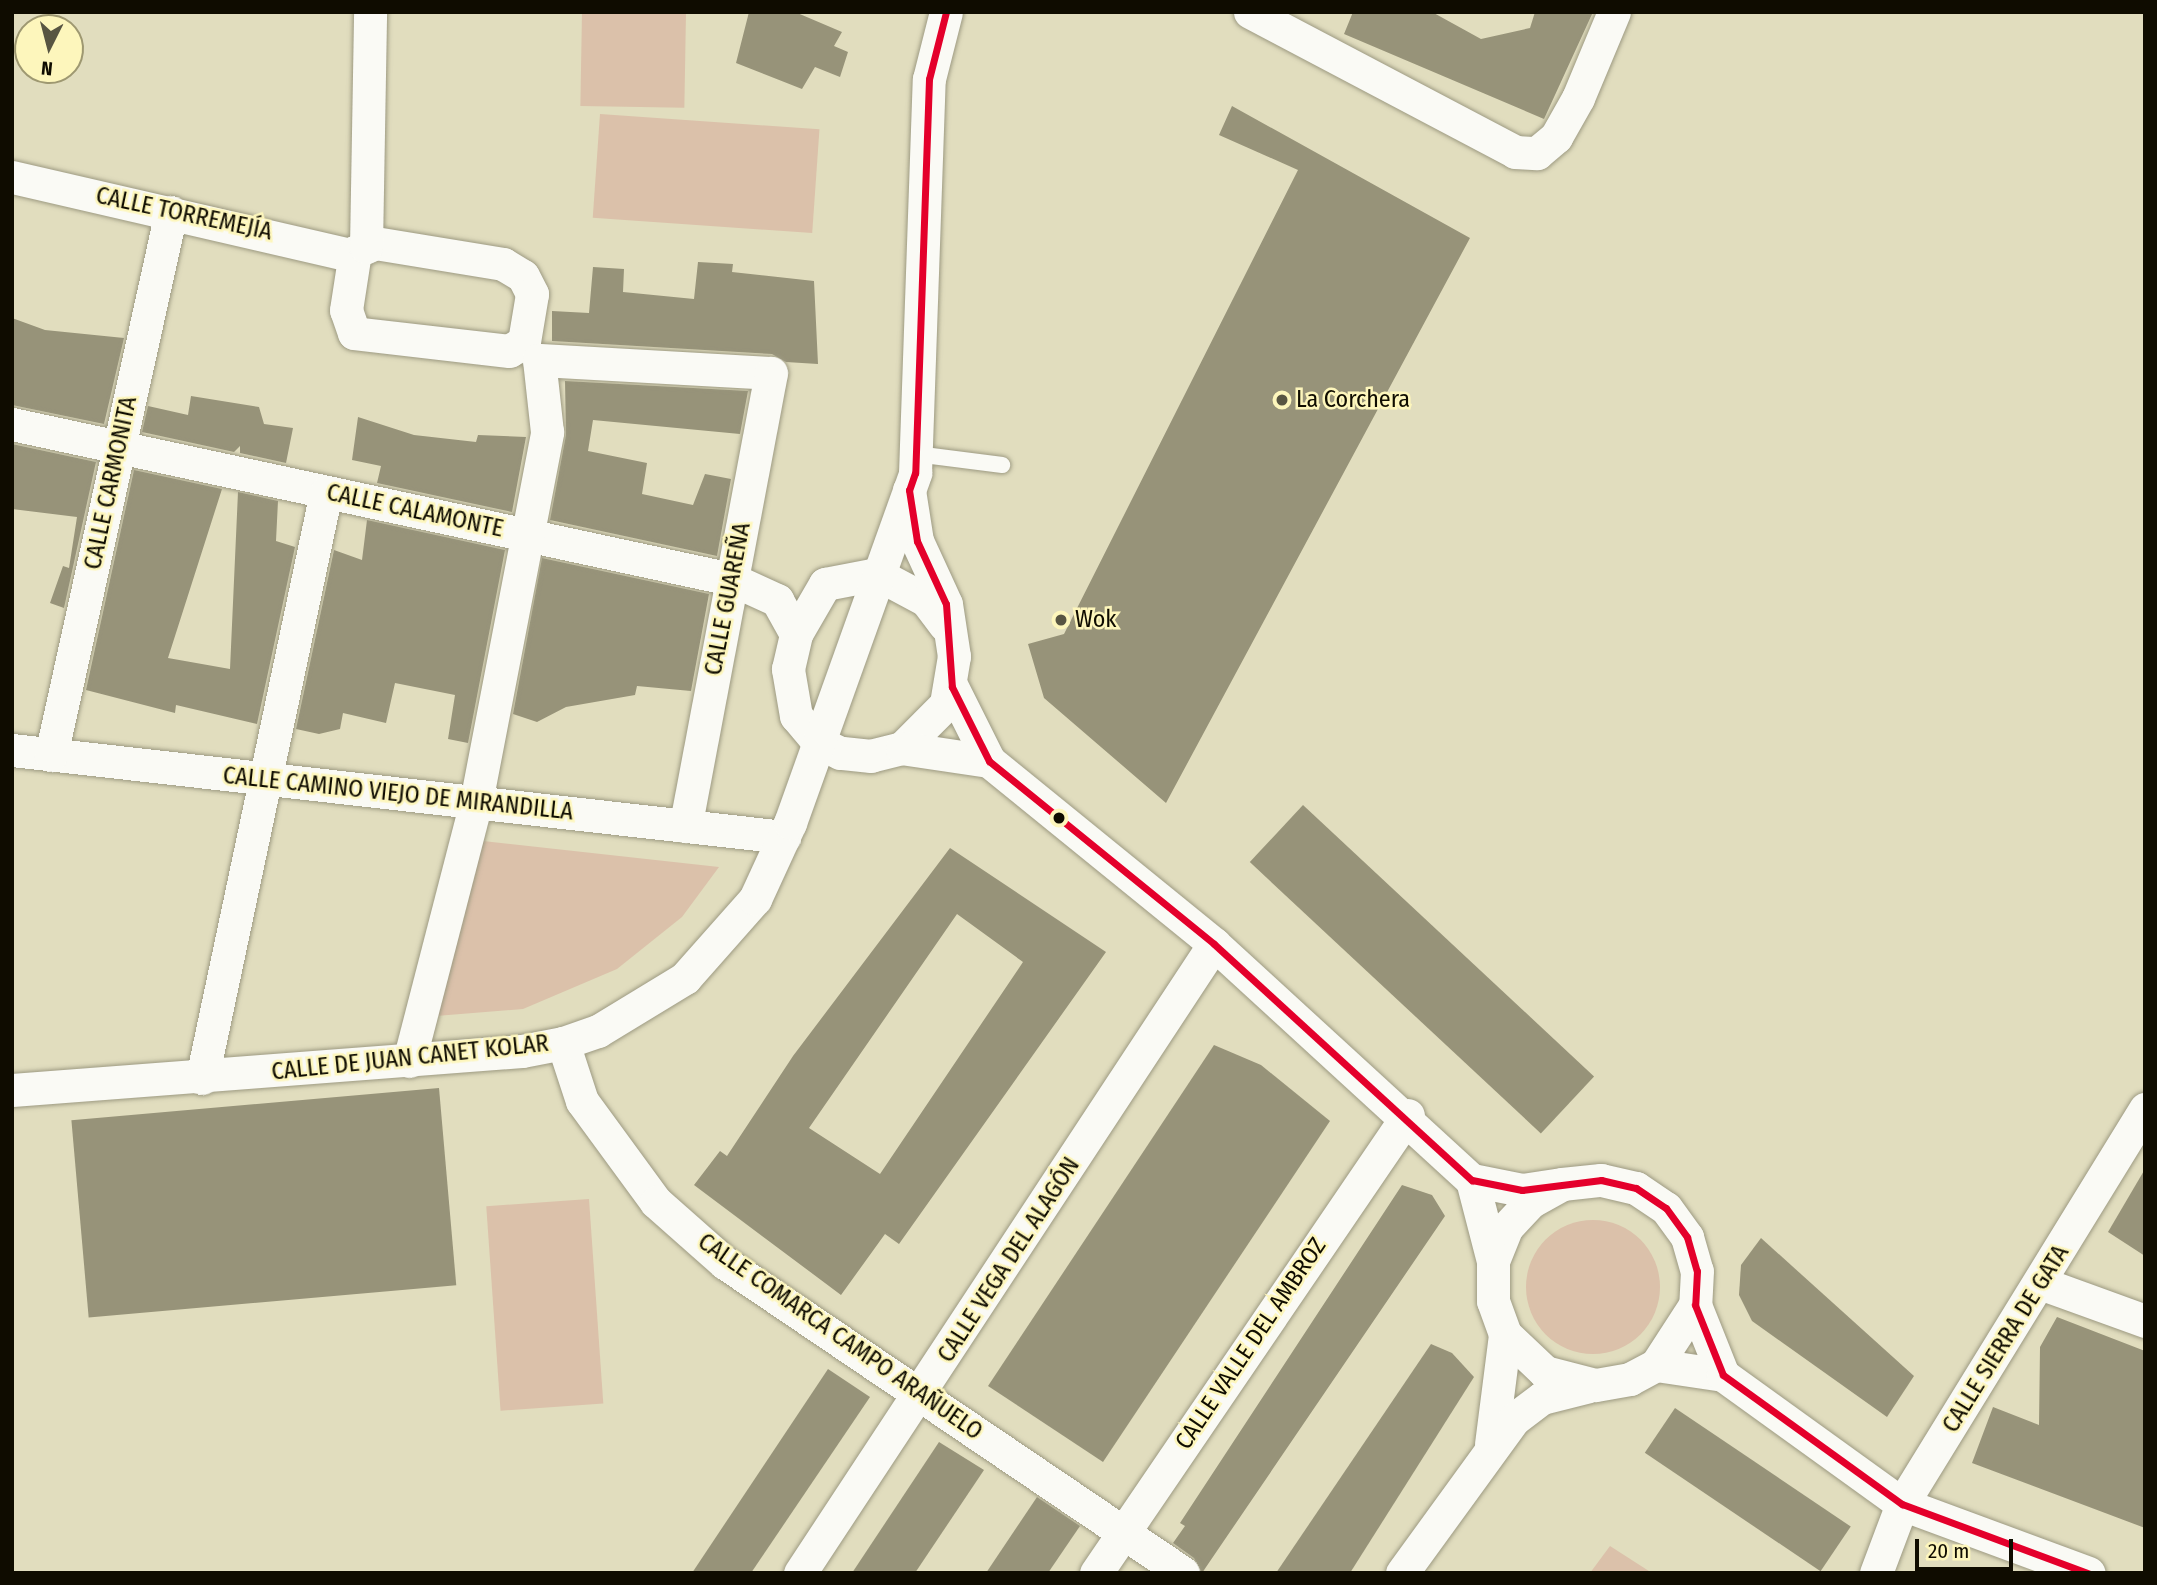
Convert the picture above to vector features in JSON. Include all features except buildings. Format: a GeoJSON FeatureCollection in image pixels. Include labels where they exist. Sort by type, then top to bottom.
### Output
{"type":"FeatureCollection","features":[{"type":"Feature","properties":{"kind":"street"},"geometry":{"type":"LineString","coordinates":[[370,12],[360,252],[346,310],[354,333],[509,351],[532,351]]}},
{"type":"Feature","properties":{"kind":"street"},"geometry":{"type":"LineString","coordinates":[[902,748],[936,721],[952,687],[954,656],[945,625],[946,604],[917,541],[909,490],[916,454],[926,119],[946,12]]}},
{"type":"Feature","properties":{"kind":"street"},"geometry":{"type":"LineString","coordinates":[[1250,12],[1301,23],[1515,152],[1537,153],[1556,137],[1578,98],[1614,12]]}},
{"type":"Feature","properties":{"kind":"street","name":"CALLE TORREMEJÍA"},"geometry":{"type":"LineString","coordinates":[[12,177],[360,252],[503,264],[523,276],[532,294],[532,351],[547,432],[476,802],[409,1061]]}},
{"type":"Feature","properties":{"kind":"street","name":"CALLE CARMONITA"},"geometry":{"type":"LineString","coordinates":[[51,754],[171,212]]}},
{"type":"Feature","properties":{"kind":"street","name":"CALLE GUAREÑA"},"geometry":{"type":"LineString","coordinates":[[532,351],[771,373],[685,826]]}},
{"type":"Feature","properties":{"kind":"street","name":"CALLE CALAMONTE"},"geometry":{"type":"LineString","coordinates":[[12,424],[731,579],[777,600]]}},
{"type":"Feature","properties":{"kind":"street","name":"CALLE DE JUAN CANET KOLAR"},"geometry":{"type":"LineString","coordinates":[[12,1090],[409,1061],[563,1043],[598,1031],[685,978],[755,899],[784,837],[909,490]]}},
{"type":"Feature","properties":{"kind":"street"},"geometry":{"type":"LineString","coordinates":[[202,1078],[326,492]]}},
{"type":"Feature","properties":{"kind":"street"},"geometry":{"type":"LineString","coordinates":[[796,634],[777,600],[825,584],[877,574],[926,600],[945,625]]}},
{"type":"Feature","properties":{"kind":"street"},"geometry":{"type":"LineString","coordinates":[[825,584],[796,634],[790,694],[796,716],[818,741],[840,753],[871,756],[902,748],[989,761]]}},
{"type":"Feature","properties":{"kind":"street"},"geometry":{"type":"LineString","coordinates":[[952,687],[989,761],[1214,944],[1408,1115],[1472,1180],[1493,1261],[1493,1301],[1505,1334],[1545,1372],[1595,1385]]}},
{"type":"Feature","properties":{"kind":"street","name":"CALLE CAMINO VIEJO DE MIRANDILLA"},"geometry":{"type":"LineString","coordinates":[[12,750],[784,837]]}},
{"type":"Feature","properties":{"kind":"street","name":"CALLE VEGA DEL ALAGÓN"},"geometry":{"type":"LineString","coordinates":[[800,1573],[921,1394],[1214,944]]}},
{"type":"Feature","properties":{"kind":"street","name":"CALLE COMARCA CAMPO ARAÑUELO"},"geometry":{"type":"LineString","coordinates":[[563,1043],[582,1101],[656,1202],[725,1263],[1183,1573]]}},
{"type":"Feature","properties":{"kind":"street","name":"CALLE SIERRA DE GATA"},"geometry":{"type":"LineString","coordinates":[[1876,1573],[1902,1504],[2043,1284],[2145,1110]]}},
{"type":"Feature","properties":{"kind":"street","name":"CALLE VALLE DEL AMBROZ"},"geometry":{"type":"LineString","coordinates":[[1096,1573],[1408,1115]]}},
{"type":"Feature","properties":{"kind":"street"},"geometry":{"type":"LineString","coordinates":[[1472,1180],[1522,1190],[1601,1180],[1636,1188],[1666,1208],[1687,1237],[1697,1271],[1695,1305],[1688,1326],[1656,1366]]}},
{"type":"Feature","properties":{"kind":"street"},"geometry":{"type":"LineString","coordinates":[[1493,1261],[1506,1228],[1530,1202],[1562,1184]]}},
{"type":"Feature","properties":{"kind":"street"},"geometry":{"type":"LineString","coordinates":[[2043,1284],[2145,1321]]}},
{"type":"Feature","properties":{"kind":"street"},"geometry":{"type":"LineString","coordinates":[[1695,1305],[1723,1375]]}},
{"type":"Feature","properties":{"kind":"street"},"geometry":{"type":"LineString","coordinates":[[1491,1444],[1505,1334]]}},
{"type":"Feature","properties":{"kind":"street"},"geometry":{"type":"LineString","coordinates":[[1402,1573],[1491,1444],[1542,1398],[1656,1366],[1723,1375],[1902,1504],[2089,1573]]}},
{"type":"Feature","properties":{"kind":"lane"},"geometry":{"type":"LineString","coordinates":[[916,454],[1002,465]]}},
{"type":"Feature","properties":{"kind":"shaded area"},"geometry":{"type":"Polygon","coordinates":[[[582,12],[686,14],[684,108],[580,106],[582,12]]]}},
{"type":"Feature","properties":{"kind":"shaded area"},"geometry":{"type":"Polygon","coordinates":[[[600,114],[819,129],[812,233],[593,218],[600,114]]]}},
{"type":"Feature","properties":{"kind":"shaded area"},"geometry":{"type":"Polygon","coordinates":[[[474,840],[719,867],[682,917],[617,969],[523,1009],[436,1016],[474,840]]]}},
{"type":"Feature","properties":{"kind":"shaded area"},"geometry":{"type":"Polygon","coordinates":[[[589,1199],[603,1404],[501,1411],[486,1206],[589,1199]]]}},
{"type":"Feature","properties":{"kind":"shaded area"},"geometry":{"type":"Polygon","coordinates":[[[1593,1220],[1619,1225],[1641,1239],[1655,1261],[1660,1287],[1655,1313],[1641,1335],[1619,1349],[1593,1354],[1567,1349],[1545,1335],[1531,1313],[1526,1287],[1531,1261],[1545,1239],[1567,1225],[1593,1220]]]}},
{"type":"Feature","properties":{"kind":"shaded area"},"geometry":{"type":"Polygon","coordinates":[[[1610,1546],[1652,1573],[1590,1573],[1610,1546]]]}},
{"type":"Feature","properties":{"kind":"transit line"},"geometry":{"type":"LineString","coordinates":[[946,12],[929,79],[915,473],[909,490],[917,541],[946,604],[952,687],[989,761],[1214,944],[1472,1180],[1522,1190],[1601,1180],[1636,1188],[1666,1208],[1687,1237],[1697,1271],[1695,1305],[1723,1375],[1902,1504],[2088,1573]]}},
{"type":"Feature","properties":{"kind":"place","name":"La Corchera"},"geometry":{"type":"Point","coordinates":[1282,400]}},
{"type":"Feature","properties":{"kind":"place","name":"Wok"},"geometry":{"type":"Point","coordinates":[1061,620]}}]}
